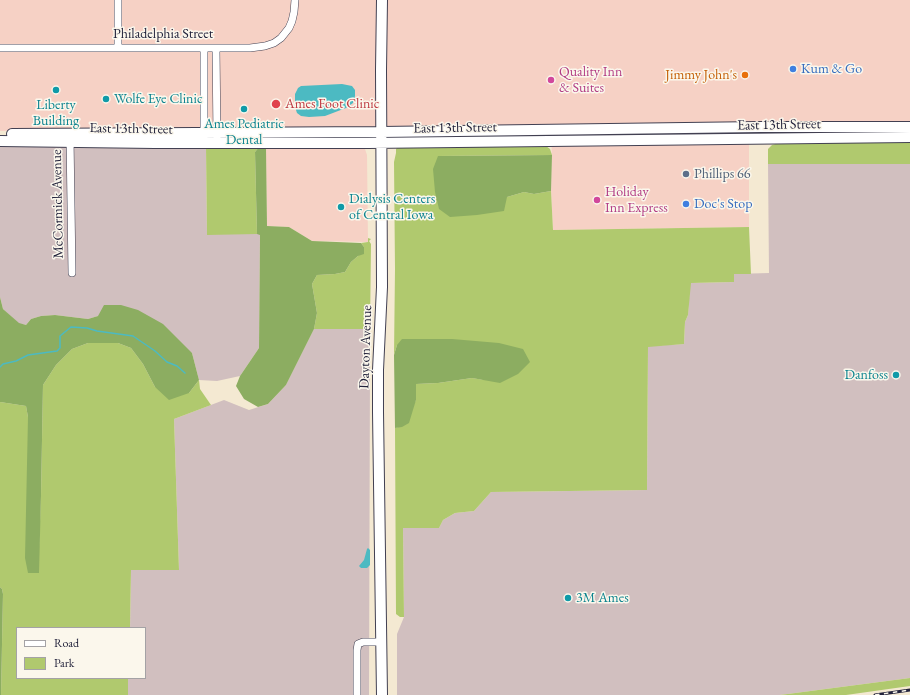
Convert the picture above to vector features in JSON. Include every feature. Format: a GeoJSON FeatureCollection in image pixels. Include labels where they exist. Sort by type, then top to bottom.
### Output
{"type":"FeatureCollection","features":[{"type":"Feature","properties":{"kind":"main road","name":"Dayton Avenue"},"geometry":{"type":"LineString","coordinates":[[382,0],[382,287],[378,370],[382,695]]}},
{"type":"Feature","properties":{"kind":"main road","name":"East 13th Street"},"geometry":{"type":"LineString","coordinates":[[217,138],[381,132],[761,127],[910,127]]}},
{"type":"Feature","properties":{"kind":"main road","name":"East 13th Street"},"geometry":{"type":"LineString","coordinates":[[0,134],[143,143],[204,138],[381,143],[910,137]]}},
{"type":"Feature","properties":{"kind":"main road","name":"East 13th Street"},"geometry":{"type":"LineString","coordinates":[[0,141],[70,138]]}},
{"type":"Feature","properties":{"kind":"street"},"geometry":{"type":"LineString","coordinates":[[118,0],[118,47]]}},
{"type":"Feature","properties":{"kind":"street","name":"Philadelphia Street"},"geometry":{"type":"LineString","coordinates":[[0,48],[216,48],[265,46],[274,43],[281,38],[289,28],[294,12],[294,0]]}},
{"type":"Feature","properties":{"kind":"street"},"geometry":{"type":"LineString","coordinates":[[204,48],[204,138]]}},
{"type":"Feature","properties":{"kind":"street"},"geometry":{"type":"LineString","coordinates":[[216,48],[217,138]]}},
{"type":"Feature","properties":{"kind":"street","name":"McCormick Avenue"},"geometry":{"type":"LineString","coordinates":[[70,138],[72,273]]}},
{"type":"Feature","properties":{"kind":"street"},"geometry":{"type":"LineString","coordinates":[[357,695],[358,644],[360,642],[381,642]]}},
{"type":"Feature","properties":{"kind":"shaded area"},"geometry":{"type":"Polygon","coordinates":[[[0,0],[378,0],[377,50],[387,50],[387,0],[910,0],[910,121],[749,122],[749,227],[553,230],[551,191],[552,127],[287,129],[257,126],[195,127],[189,129],[0,131],[0,0]]]}},
{"type":"Feature","properties":{"kind":"shaded area"},"geometry":{"type":"Polygon","coordinates":[[[0,146],[206,147],[207,234],[260,234],[259,348],[240,376],[217,381],[199,380],[192,353],[98,316],[88,319],[55,315],[41,316],[31,319],[26,325],[19,324],[3,309],[0,297],[0,146]]]}},
{"type":"Feature","properties":{"kind":"shaded area"},"geometry":{"type":"Polygon","coordinates":[[[364,146],[367,155],[368,242],[312,241],[289,227],[267,226],[266,147],[364,146]]]}},
{"type":"Feature","properties":{"kind":"shaded area"},"geometry":{"type":"Polygon","coordinates":[[[768,164],[910,164],[910,678],[780,695],[397,695],[397,634],[404,617],[403,528],[439,528],[443,520],[455,513],[474,511],[491,492],[647,490],[648,346],[684,344],[690,283],[734,282],[734,274],[769,273],[768,164]]]}},
{"type":"Feature","properties":{"kind":"shaded area"},"geometry":{"type":"Polygon","coordinates":[[[314,329],[370,329],[368,363],[370,364],[369,695],[128,695],[128,679],[146,679],[146,627],[130,627],[131,570],[179,570],[174,419],[224,400],[249,410],[268,404],[286,385],[314,329]]]}},
{"type":"Feature","properties":{"kind":"green space"},"geometry":{"type":"Polygon","coordinates":[[[779,143],[910,143],[910,164],[768,164],[768,149],[772,145],[779,143]]]}},
{"type":"Feature","properties":{"kind":"green space"},"geometry":{"type":"Polygon","coordinates":[[[546,146],[550,149],[552,155],[438,156],[507,197],[524,192],[534,194],[551,191],[553,230],[749,227],[751,274],[734,274],[734,282],[691,283],[688,315],[685,322],[684,344],[648,347],[647,490],[491,492],[474,511],[455,513],[443,520],[439,528],[403,528],[404,617],[400,617],[396,614],[395,428],[402,426],[416,400],[416,384],[438,383],[472,378],[484,380],[397,345],[394,355],[394,162],[396,149],[398,147],[546,146]]]}},
{"type":"Feature","properties":{"kind":"green space"},"geometry":{"type":"Polygon","coordinates":[[[206,147],[259,147],[255,152],[257,234],[207,235],[206,147]]]}},
{"type":"Feature","properties":{"kind":"green space"},"geometry":{"type":"Polygon","coordinates":[[[259,147],[266,147],[267,226],[289,227],[312,241],[361,243],[364,247],[364,254],[358,256],[351,262],[345,272],[317,275],[312,284],[317,313],[314,329],[286,385],[268,404],[258,407],[244,399],[236,386],[240,376],[259,348],[260,235],[257,234],[255,152],[259,147]]]}},
{"type":"Feature","properties":{"kind":"green space"},"geometry":{"type":"Polygon","coordinates":[[[552,155],[551,191],[534,194],[524,192],[507,197],[504,211],[450,217],[439,209],[435,192],[433,169],[438,156],[552,155]]]}},
{"type":"Feature","properties":{"kind":"green space"},"geometry":{"type":"Polygon","coordinates":[[[368,238],[371,239],[369,241],[371,244],[370,329],[314,329],[317,313],[312,284],[317,275],[345,272],[351,262],[358,256],[364,247],[361,243],[368,242],[368,238]]]}},
{"type":"Feature","properties":{"kind":"green space"},"geometry":{"type":"Polygon","coordinates":[[[0,297],[3,309],[19,323],[26,325],[31,319],[41,316],[55,315],[88,319],[98,316],[104,305],[121,305],[138,310],[163,324],[192,353],[199,380],[189,393],[169,400],[155,387],[143,364],[131,348],[118,343],[88,343],[72,349],[56,365],[43,385],[39,573],[28,573],[25,558],[28,417],[26,406],[0,402],[0,297]]]}},
{"type":"Feature","properties":{"kind":"green space"},"geometry":{"type":"Polygon","coordinates":[[[402,339],[452,339],[499,343],[523,349],[530,362],[518,374],[500,383],[472,378],[438,383],[416,384],[416,400],[409,423],[402,427],[395,428],[394,355],[397,345],[402,339]]]}},
{"type":"Feature","properties":{"kind":"green space"},"geometry":{"type":"Polygon","coordinates":[[[88,343],[118,343],[131,348],[143,364],[155,387],[189,393],[199,380],[200,389],[211,405],[174,419],[179,570],[131,570],[130,627],[16,627],[16,679],[128,679],[128,695],[1,695],[3,594],[0,587],[0,402],[26,406],[28,417],[38,573],[43,385],[56,365],[72,349],[88,343]]]}},
{"type":"Feature","properties":{"kind":"green space"},"geometry":{"type":"Polygon","coordinates":[[[0,587],[3,594],[1,695],[0,695],[0,587]]]}},
{"type":"Feature","properties":{"kind":"green space"},"geometry":{"type":"Polygon","coordinates":[[[910,678],[910,686],[846,695],[780,695],[910,678]]]}},
{"type":"Feature","properties":{"kind":"water"},"geometry":{"type":"Polygon","coordinates":[[[342,84],[352,86],[355,90],[353,103],[346,108],[325,116],[309,117],[301,116],[297,113],[295,94],[301,86],[342,84]]]}},
{"type":"Feature","properties":{"kind":"water"},"geometry":{"type":"Polygon","coordinates":[[[368,548],[370,550],[370,565],[367,568],[361,568],[359,566],[364,560],[368,548]]]}},
{"type":"Feature","properties":{"kind":"waterway"},"geometry":{"type":"LineString","coordinates":[[0,367],[3,364],[16,361],[28,355],[57,351],[60,348],[60,336],[71,327],[87,328],[97,331],[133,336],[155,351],[167,362],[177,366],[185,373]]}},
{"type":"Feature","properties":{"kind":"railway"},"geometry":{"type":"LineString","coordinates":[[875,695],[910,690]]}},
{"type":"Feature","properties":{"kind":"place","name":"Kum & Go"},"geometry":{"type":"Point","coordinates":[793,69]}},
{"type":"Feature","properties":{"kind":"place","name":"Jimmy John's"},"geometry":{"type":"Point","coordinates":[745,75]}},
{"type":"Feature","properties":{"kind":"place","name":"Quality Inn & Suites"},"geometry":{"type":"Point","coordinates":[551,80]}},
{"type":"Feature","properties":{"kind":"place","name":"Liberty Building"},"geometry":{"type":"Point","coordinates":[56,90]}},
{"type":"Feature","properties":{"kind":"place","name":"Wolfe Eye Clinic"},"geometry":{"type":"Point","coordinates":[106,99]}},
{"type":"Feature","properties":{"kind":"place","name":"Ames Foot Clinic"},"geometry":{"type":"Point","coordinates":[276,104]}},
{"type":"Feature","properties":{"kind":"place","name":"Ames Pediatric Dental"},"geometry":{"type":"Point","coordinates":[244,109]}},
{"type":"Feature","properties":{"kind":"place","name":"Phillips 66"},"geometry":{"type":"Point","coordinates":[686,174]}},
{"type":"Feature","properties":{"kind":"place","name":"Holiday Inn Express"},"geometry":{"type":"Point","coordinates":[597,200]}},
{"type":"Feature","properties":{"kind":"place","name":"Doc's Stop"},"geometry":{"type":"Point","coordinates":[686,204]}},
{"type":"Feature","properties":{"kind":"place","name":"Dialysis Centers of Central Iowa"},"geometry":{"type":"Point","coordinates":[341,207]}},
{"type":"Feature","properties":{"kind":"place","name":"Danfoss"},"geometry":{"type":"Point","coordinates":[896,375]}},
{"type":"Feature","properties":{"kind":"place","name":"3M Ames"},"geometry":{"type":"Point","coordinates":[568,598]}}]}
